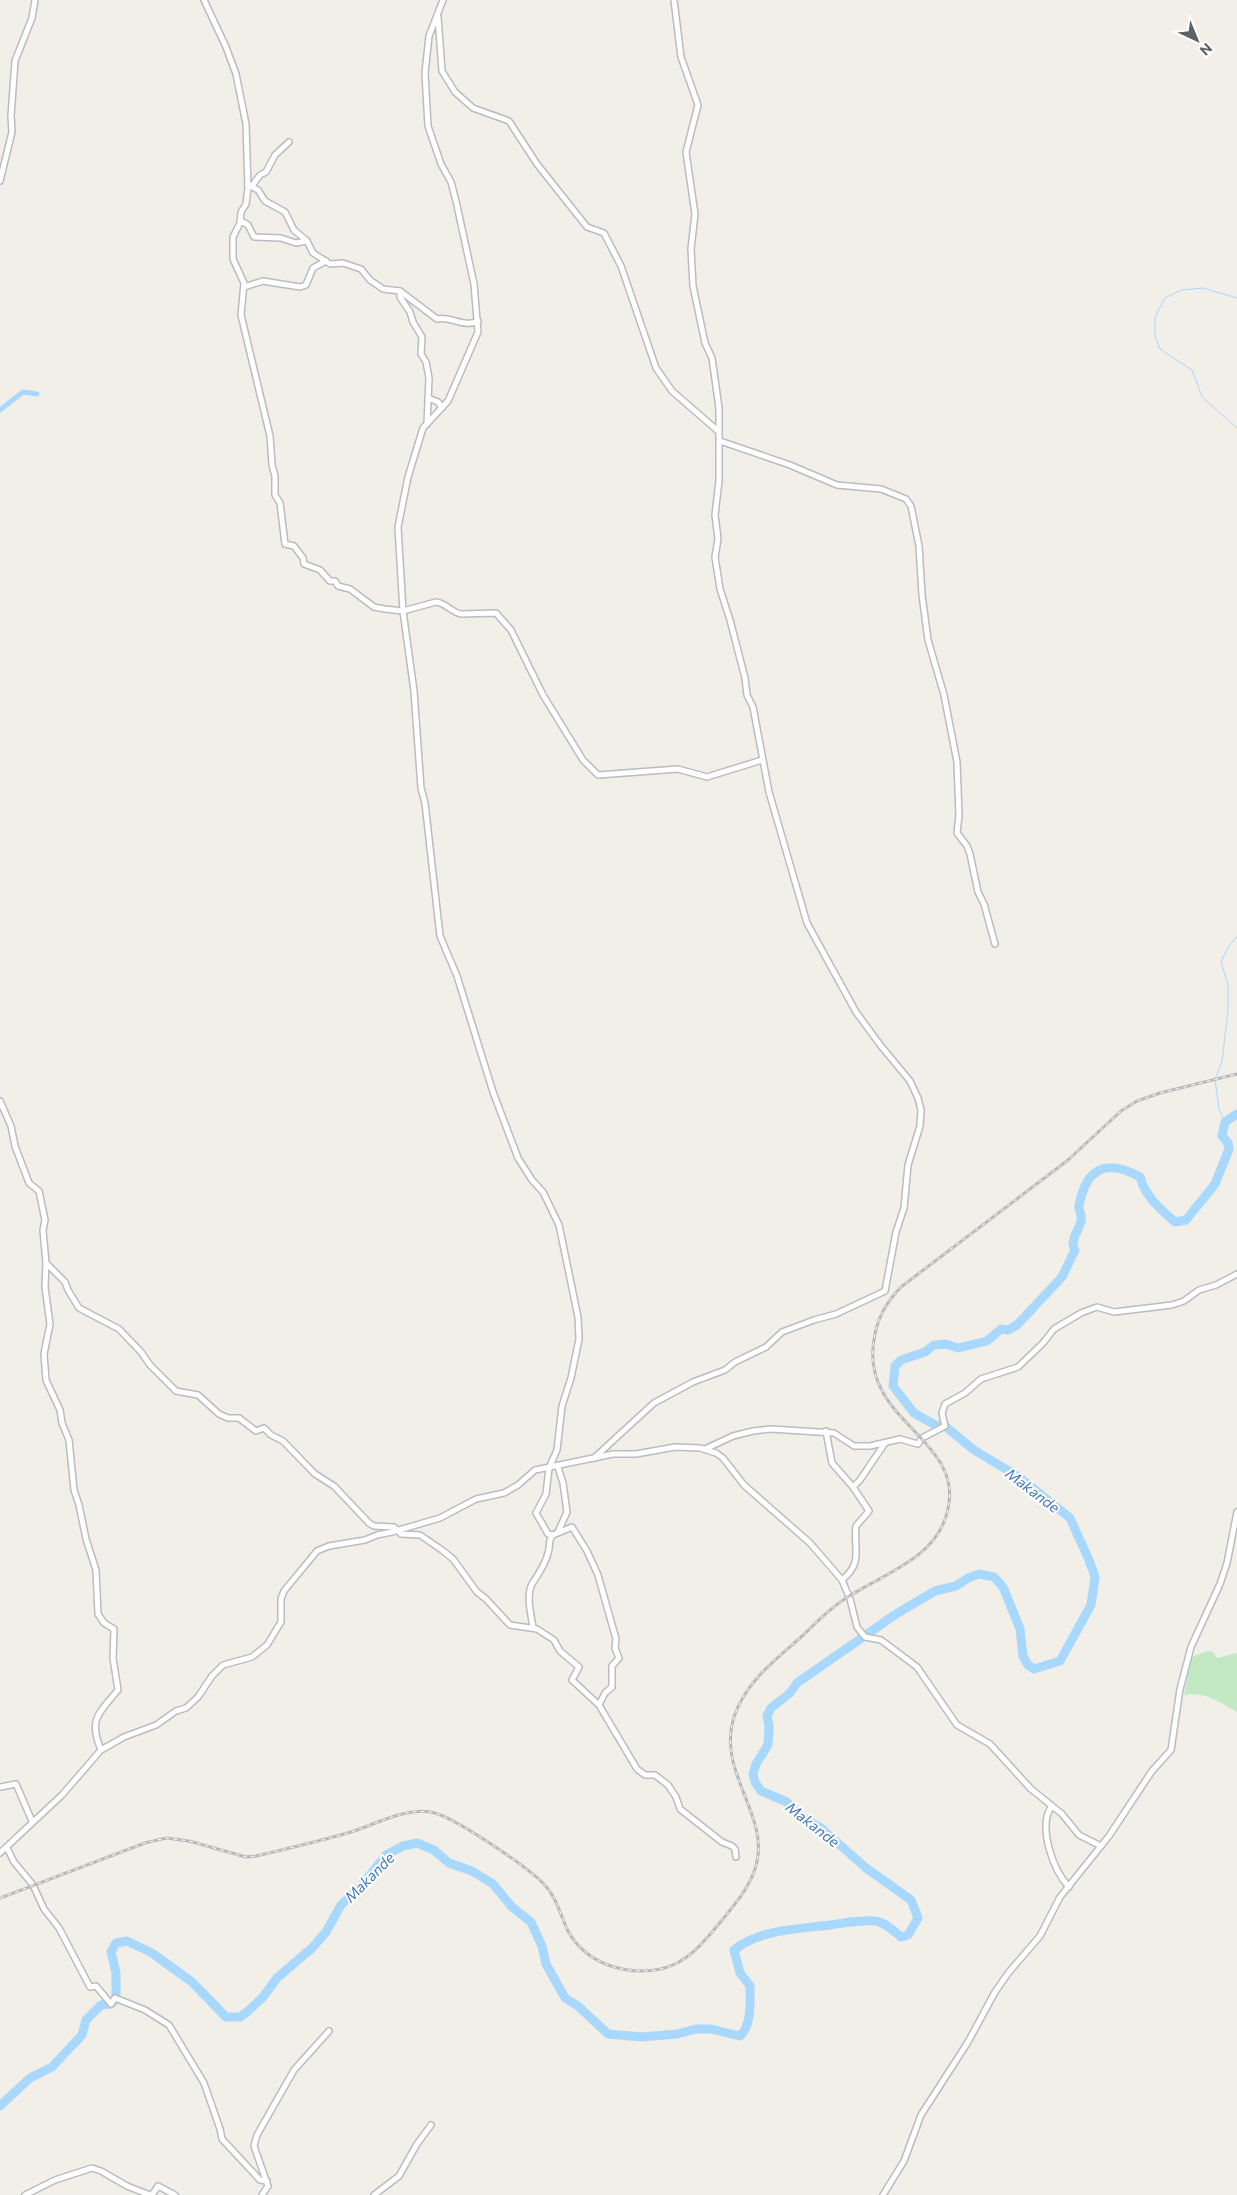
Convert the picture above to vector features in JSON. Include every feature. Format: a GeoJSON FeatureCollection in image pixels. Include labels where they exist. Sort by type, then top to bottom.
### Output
{"type":"FeatureCollection","features":[{"type":"Feature","properties":{"kind":"street"},"geometry":{"type":"LineString","coordinates":[[0,182],[12,132],[11,116],[16,61],[32,18],[35,0]]}},
{"type":"Feature","properties":{"kind":"street"},"geometry":{"type":"LineString","coordinates":[[204,0],[226,47],[236,74],[246,124],[250,185],[248,196],[241,212],[240,223],[233,237],[233,259],[241,272],[244,287],[240,304],[240,315],[270,436],[272,465],[275,476],[275,496],[280,503],[285,544],[294,546],[308,566],[320,570],[330,581],[335,581],[338,586],[350,589],[374,607],[403,611],[441,602],[455,613],[496,613],[511,630],[543,695],[583,760],[598,776],[678,770],[707,777],[762,760]]}},
{"type":"Feature","properties":{"kind":"street"},"geometry":{"type":"LineString","coordinates":[[443,0],[429,36],[425,73],[428,126],[441,164],[451,182],[456,201],[474,284],[478,332],[448,401],[423,428],[408,476],[398,527],[403,611],[414,691],[421,788],[425,803],[440,936],[457,976],[489,1080],[518,1158],[532,1180],[543,1192],[559,1225],[573,1289],[579,1339],[571,1378],[562,1406],[557,1450],[549,1468],[546,1494],[536,1513],[546,1533],[556,1534]]}},
{"type":"Feature","properties":{"kind":"street"},"geometry":{"type":"LineString","coordinates":[[594,1458],[654,1403],[693,1382],[725,1370],[735,1362],[766,1347],[779,1333],[836,1314],[882,1294],[887,1288],[896,1232],[904,1208],[908,1165],[920,1126],[921,1110],[918,1098],[908,1078],[856,1012],[807,923],[769,792],[753,707],[747,695],[745,678],[720,589],[715,557],[718,539],[715,515],[718,494],[719,414],[712,358],[701,328],[692,270],[691,249],[695,214],[686,152],[698,105],[681,57],[674,0]]}},
{"type":"Feature","properties":{"kind":"street"},"geometry":{"type":"LineString","coordinates":[[438,14],[442,71],[455,92],[472,108],[510,121],[537,164],[587,228],[604,233],[621,266],[656,368],[672,390],[718,431]]}},
{"type":"Feature","properties":{"kind":"street"},"geometry":{"type":"LineString","coordinates":[[250,185],[266,172],[275,155],[289,142]]}},
{"type":"Feature","properties":{"kind":"street"},"geometry":{"type":"LineString","coordinates":[[250,185],[258,190],[266,200],[285,212],[294,230],[306,241],[313,253],[330,264],[353,265],[361,269],[370,280],[383,288],[400,291],[437,319],[440,318],[453,322],[474,323],[478,321]]}},
{"type":"Feature","properties":{"kind":"street"},"geometry":{"type":"LineString","coordinates":[[240,223],[243,222],[248,225],[254,237],[281,238],[296,243],[306,241]]}},
{"type":"Feature","properties":{"kind":"street"},"geometry":{"type":"LineString","coordinates":[[244,287],[263,281],[300,287],[306,285],[312,268],[326,261]]}},
{"type":"Feature","properties":{"kind":"street"},"geometry":{"type":"LineString","coordinates":[[400,291],[400,298],[410,312],[413,322],[422,337],[421,354],[426,362],[429,378],[428,424]]}},
{"type":"Feature","properties":{"kind":"street"},"geometry":{"type":"LineString","coordinates":[[428,398],[438,402],[442,408]]}},
{"type":"Feature","properties":{"kind":"street"},"geometry":{"type":"LineString","coordinates":[[720,441],[790,465],[838,485],[880,489],[906,499],[911,506],[920,546],[922,595],[928,640],[944,695],[957,762],[959,815],[957,833],[967,846],[970,854],[977,887],[984,904],[995,944]]}},
{"type":"Feature","properties":{"kind":"street"},"geometry":{"type":"LineString","coordinates":[[0,1101],[11,1126],[15,1146],[29,1183],[39,1191],[45,1220],[42,1230],[46,1263],[45,1287],[50,1324],[44,1354],[46,1380],[60,1410],[62,1423],[69,1438],[74,1490],[96,1570],[98,1614],[104,1623],[114,1629],[113,1658],[118,1690],[96,1715],[94,1734],[101,1750]]}},
{"type":"Feature","properties":{"kind":"street"},"geometry":{"type":"LineString","coordinates":[[46,1263],[65,1282],[79,1308],[118,1329],[176,1391],[198,1395],[219,1414],[228,1418],[237,1417],[245,1420],[249,1427],[256,1431],[265,1429],[271,1436],[283,1441],[315,1474],[334,1486],[369,1523],[374,1526],[392,1526],[403,1535],[420,1535],[453,1559],[477,1592],[486,1598],[510,1625],[532,1627],[554,1640],[560,1651],[578,1666],[579,1670],[572,1680],[599,1706],[637,1769],[645,1775],[655,1775],[668,1785],[676,1797],[680,1810],[722,1842],[732,1846],[735,1849],[736,1857]]}},
{"type":"Feature","properties":{"kind":"street"},"geometry":{"type":"LineString","coordinates":[[705,1449],[733,1436],[771,1429],[809,1433],[826,1431],[840,1435],[853,1445],[870,1446],[900,1439],[920,1443],[922,1438],[945,1426],[942,1413],[945,1404],[966,1393],[981,1379],[1018,1367],[1043,1343],[1054,1329],[1081,1313],[1097,1308],[1114,1312],[1172,1305],[1184,1301],[1199,1290],[1216,1285],[1237,1274]]}},
{"type":"Feature","properties":{"kind":"street"},"geometry":{"type":"LineString","coordinates":[[826,1431],[832,1463],[853,1487],[869,1512],[856,1526],[857,1548],[855,1562],[851,1572],[842,1580]]}},
{"type":"Feature","properties":{"kind":"street"},"geometry":{"type":"LineString","coordinates":[[853,1487],[860,1480],[885,1443]]}},
{"type":"Feature","properties":{"kind":"street"},"geometry":{"type":"LineString","coordinates":[[0,1853],[71,1786],[101,1750],[124,1736],[156,1726],[172,1714],[186,1708],[198,1697],[212,1676],[223,1665],[252,1657],[263,1649],[274,1636],[281,1622],[280,1605],[284,1591],[317,1551],[329,1546],[365,1540],[372,1536],[435,1520],[476,1499],[504,1493],[518,1485],[536,1470],[558,1467],[613,1454],[636,1454],[676,1447],[705,1449],[723,1458],[744,1485],[807,1540],[842,1580],[858,1627],[865,1637],[881,1640],[917,1667],[957,1725],[990,1744],[1023,1782],[1066,1818],[1082,1837],[1101,1846]]}},
{"type":"Feature","properties":{"kind":"street"},"geometry":{"type":"LineString","coordinates":[[556,1534],[567,1512],[563,1483],[558,1467]]}},
{"type":"Feature","properties":{"kind":"street"},"geometry":{"type":"LineString","coordinates":[[883,2195],[904,2161],[924,2110],[963,2050],[1004,1978],[1040,1936],[1055,1904],[1130,1807],[1152,1770],[1172,1748],[1180,1689],[1191,1647],[1220,1584],[1227,1563],[1237,1512]]}},
{"type":"Feature","properties":{"kind":"street"},"geometry":{"type":"LineString","coordinates":[[532,1627],[531,1586],[541,1572],[549,1552],[549,1540],[571,1526],[587,1551],[598,1575],[616,1639],[614,1648],[619,1658],[612,1666],[613,1685],[599,1706]]}},
{"type":"Feature","properties":{"kind":"street"},"geometry":{"type":"LineString","coordinates":[[0,1787],[16,1784],[32,1821]]}},
{"type":"Feature","properties":{"kind":"street"},"geometry":{"type":"LineString","coordinates":[[1051,1807],[1046,1818],[1050,1851],[1058,1875],[1069,1887]]}},
{"type":"Feature","properties":{"kind":"street"},"geometry":{"type":"LineString","coordinates":[[7,1848],[14,1862],[33,1885],[44,1909],[59,1928],[90,1987],[96,1986],[111,2004],[115,1998],[145,2010],[169,2025],[204,2083],[222,2139],[260,2180],[268,2181]]}},
{"type":"Feature","properties":{"kind":"street"},"geometry":{"type":"LineString","coordinates":[[262,2195],[268,2186],[268,2181],[262,2171],[254,2146],[257,2135],[294,2070],[329,2031]]}},
{"type":"Feature","properties":{"kind":"street"},"geometry":{"type":"LineString","coordinates":[[374,2195],[399,2176],[417,2144],[431,2125]]}},
{"type":"Feature","properties":{"kind":"street"},"geometry":{"type":"LineString","coordinates":[[25,2195],[37,2192],[55,2180],[92,2168],[101,2170],[128,2186],[151,2195],[158,2186],[175,2195]]}},
{"type":"Feature","properties":{"kind":"green space"},"geometry":{"type":"Polygon","coordinates":[[[1208,1651],[1213,1652],[1217,1658],[1237,1653],[1237,1712],[1206,1696],[1184,1695],[1191,1657],[1208,1651]]]}},
{"type":"Feature","properties":{"kind":"waterway"},"geometry":{"type":"LineString","coordinates":[[1237,298],[1203,288],[1181,290],[1165,298],[1155,317],[1155,336],[1160,349],[1192,370],[1202,397],[1237,428]]}},
{"type":"Feature","properties":{"kind":"waterway"},"geometry":{"type":"LineString","coordinates":[[0,410],[23,392],[37,394]]}},
{"type":"Feature","properties":{"kind":"waterway"},"geometry":{"type":"LineString","coordinates":[[1225,1122],[1219,1109],[1215,1079],[1222,1062],[1228,1009],[1228,985],[1221,962],[1227,949],[1237,936]]}},
{"type":"Feature","properties":{"kind":"waterway","name":"Makande"},"geometry":{"type":"LineString","coordinates":[[0,2106],[30,2078],[52,2067],[82,2035],[86,2020],[101,2005],[111,2004],[116,1999],[116,1973],[111,1952],[116,1943],[127,1941],[152,1953],[192,1982],[226,2017],[240,2017],[263,1997],[277,1978],[312,1948],[326,1932],[341,1905],[362,1885],[386,1855],[403,1846],[417,1843],[434,1850],[449,1863],[472,1871],[493,1884],[512,1907],[531,1922],[542,1946],[546,1964],[565,1998],[578,2006],[608,2034],[641,2037],[677,2034],[696,2029],[711,2029],[740,2036],[747,2026],[750,1986],[740,1973],[734,1950],[744,1943],[768,1934],[793,1929],[875,1921],[889,1927],[901,1937],[908,1935],[918,1918],[911,1900],[866,1868],[822,1829],[798,1815],[787,1802],[761,1791],[755,1782],[753,1774],[756,1764],[768,1745],[769,1726],[767,1716],[771,1708],[790,1693],[797,1683],[896,1614],[935,1591],[956,1586],[968,1578],[979,1574],[994,1577],[1003,1587],[1020,1629],[1023,1656],[1028,1665],[1034,1669],[1060,1661],[1091,1605],[1095,1577],[1070,1518],[1019,1477],[974,1450],[945,1426],[935,1425],[914,1413],[893,1386],[895,1366],[901,1360],[925,1352],[934,1345],[946,1344],[958,1348],[987,1341],[1001,1329],[1008,1330],[1017,1325],[1062,1277],[1075,1250],[1073,1243],[1080,1225],[1081,1215],[1079,1208],[1082,1193],[1092,1175],[1099,1170],[1117,1168],[1140,1177],[1142,1184],[1164,1213],[1175,1222],[1186,1220],[1215,1184],[1229,1149],[1228,1143],[1222,1136],[1225,1122],[1237,1114]]}},
{"type":"Feature","properties":{"kind":"railway"},"geometry":{"type":"LineString","coordinates":[[0,1898],[145,1843],[166,1838],[189,1841],[246,1857],[256,1856],[330,1838],[401,1814],[421,1811],[431,1812],[457,1823],[493,1845],[527,1870],[548,1889],[568,1931],[576,1942],[585,1952],[596,1959],[608,1965],[634,1971],[661,1969],[679,1962],[706,1939],[734,1905],[744,1891],[755,1869],[758,1849],[757,1830],[732,1756],[731,1735],[735,1714],[740,1702],[754,1681],[831,1609],[844,1599],[910,1561],[923,1551],[942,1526],[948,1509],[949,1485],[941,1464],[928,1446],[895,1410],[882,1391],[874,1368],[875,1332],[887,1305],[901,1287],[1068,1160],[1121,1111],[1137,1101],[1160,1093],[1237,1074]]}}]}
